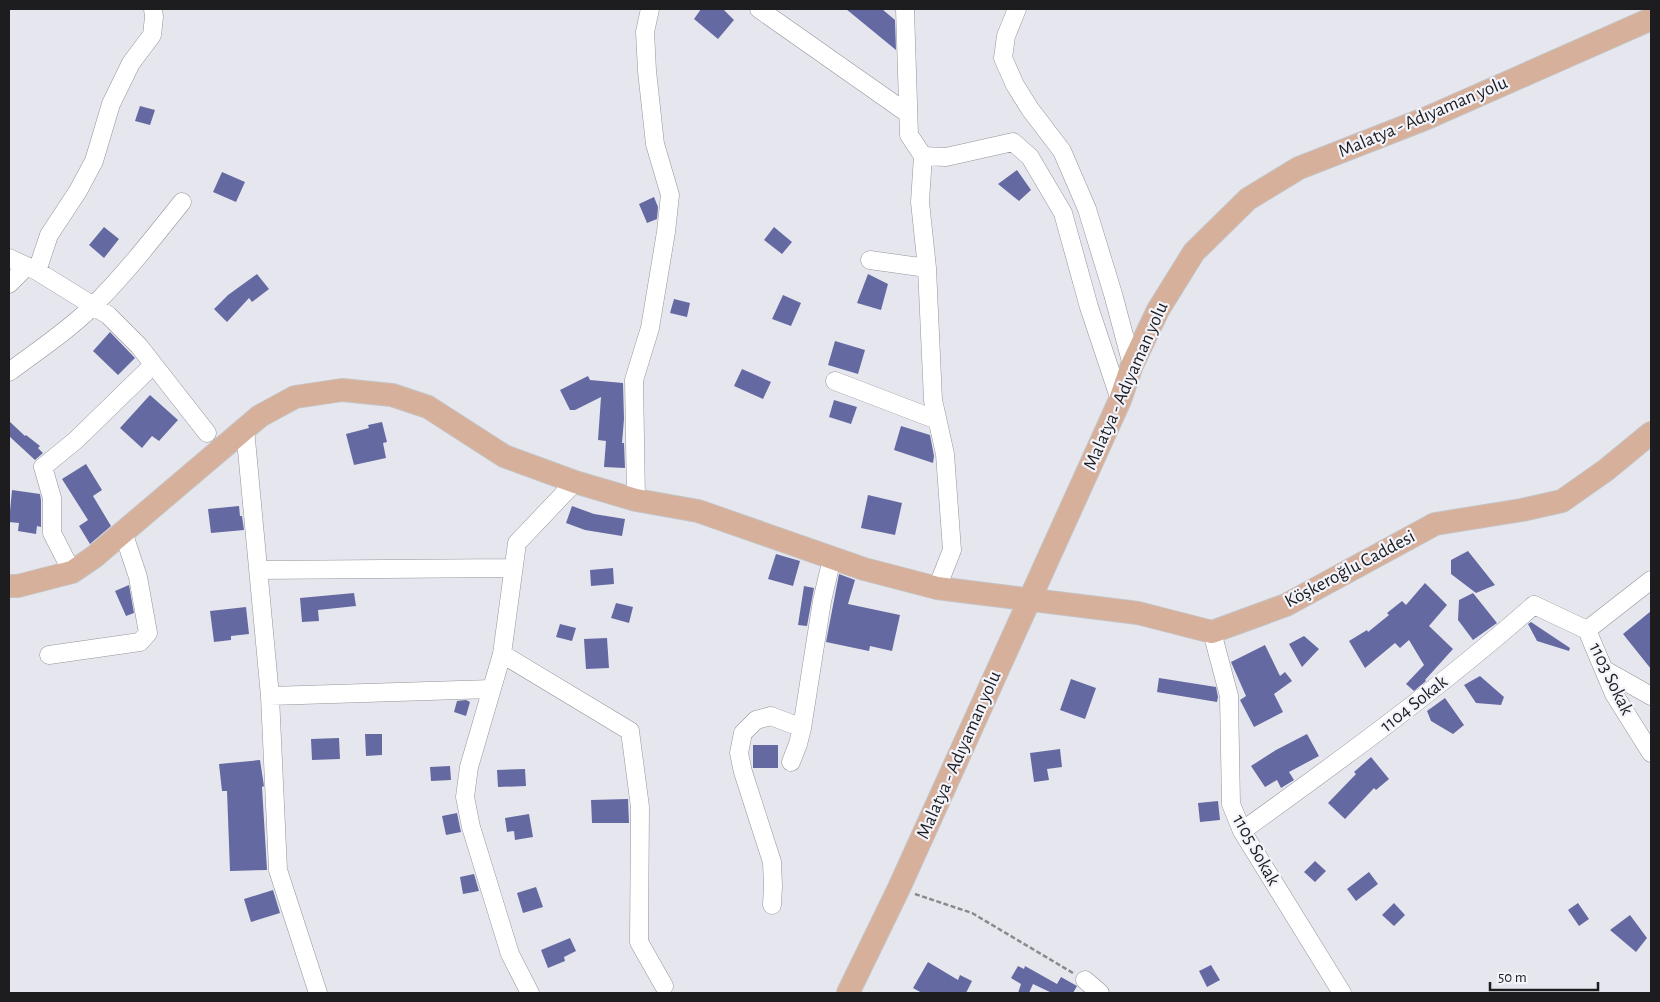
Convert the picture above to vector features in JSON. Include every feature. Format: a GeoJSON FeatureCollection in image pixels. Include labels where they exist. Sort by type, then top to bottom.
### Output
{"type":"FeatureCollection","features":[{"type":"Feature","properties":{"kind":"main road","name":"Malatya - Adıyaman yolu"},"geometry":{"type":"LineString","coordinates":[[848,993],[900,888],[1120,400],[1132,365],[1158,310],[1194,252],[1248,199],[1299,168],[1427,118],[1651,19]]}},
{"type":"Feature","properties":{"kind":"main road"},"geometry":{"type":"LineString","coordinates":[[9,586],[18,586],[72,572],[94,557],[260,416],[295,397],[342,390],[392,395],[428,407],[504,456],[575,482],[636,500],[698,511],[864,569],[937,588],[1138,613],[1212,632]]}},
{"type":"Feature","properties":{"kind":"main road","name":"Köşkeroğlu Caddesi"},"geometry":{"type":"LineString","coordinates":[[1212,632],[1286,605],[1435,524],[1522,510],[1562,501],[1606,470],[1651,433]]}},
{"type":"Feature","properties":{"kind":"street"},"geometry":{"type":"LineString","coordinates":[[9,284],[32,269],[49,235],[78,192],[94,161],[111,104],[132,63],[152,35],[153,9]]}},
{"type":"Feature","properties":{"kind":"street"},"geometry":{"type":"LineString","coordinates":[[636,500],[634,380],[650,328],[666,232],[670,195],[655,144],[647,71],[645,32],[650,9]]}},
{"type":"Feature","properties":{"kind":"street"},"geometry":{"type":"LineString","coordinates":[[759,9],[907,113]]}},
{"type":"Feature","properties":{"kind":"street"},"geometry":{"type":"LineString","coordinates":[[905,9],[908,135],[923,156],[920,202],[927,268],[933,400],[945,454],[952,550],[937,588]]}},
{"type":"Feature","properties":{"kind":"street"},"geometry":{"type":"LineString","coordinates":[[1017,9],[1006,36],[1003,58],[1015,85],[1066,159],[1087,209],[1132,365]]}},
{"type":"Feature","properties":{"kind":"street"},"geometry":{"type":"LineString","coordinates":[[923,156],[946,158],[1012,142],[1030,156],[1063,213],[1089,307],[1120,400]]}},
{"type":"Feature","properties":{"kind":"street"},"geometry":{"type":"LineString","coordinates":[[9,372],[58,336],[93,306],[182,202]]}},
{"type":"Feature","properties":{"kind":"street"},"geometry":{"type":"LineString","coordinates":[[9,258],[32,269],[108,315],[139,346],[206,433]]}},
{"type":"Feature","properties":{"kind":"street"},"geometry":{"type":"LineString","coordinates":[[870,260],[927,268]]}},
{"type":"Feature","properties":{"kind":"street"},"geometry":{"type":"LineString","coordinates":[[72,572],[52,533],[52,498],[42,467],[76,440],[154,365]]}},
{"type":"Feature","properties":{"kind":"street"},"geometry":{"type":"LineString","coordinates":[[835,381],[937,420]]}},
{"type":"Feature","properties":{"kind":"street"},"geometry":{"type":"LineString","coordinates":[[245,429],[270,696],[278,870],[318,993]]}},
{"type":"Feature","properties":{"kind":"street"},"geometry":{"type":"LineString","coordinates":[[1606,470],[1651,448]]}},
{"type":"Feature","properties":{"kind":"street"},"geometry":{"type":"LineString","coordinates":[[530,993],[510,954],[471,827],[465,797],[470,767],[502,654],[517,543],[575,482]]}},
{"type":"Feature","properties":{"kind":"street"},"geometry":{"type":"LineString","coordinates":[[49,655],[140,642],[148,633],[138,577],[122,532]]}},
{"type":"Feature","properties":{"kind":"street"},"geometry":{"type":"LineString","coordinates":[[790,762],[798,744],[802,728],[822,601],[832,558]]}},
{"type":"Feature","properties":{"kind":"street"},"geometry":{"type":"LineString","coordinates":[[258,570],[513,568]]}},
{"type":"Feature","properties":{"kind":"street"},"geometry":{"type":"LineString","coordinates":[[1587,630],[1651,580]]}},
{"type":"Feature","properties":{"kind":"street","name":"1104 Sokak"},"geometry":{"type":"LineString","coordinates":[[1242,831],[1386,726],[1495,639],[1534,605],[1587,630]]}},
{"type":"Feature","properties":{"kind":"street","name":"1103 Sokak"},"geometry":{"type":"LineString","coordinates":[[1587,630],[1614,694],[1651,753]]}},
{"type":"Feature","properties":{"kind":"street","name":"1105 Sokak"},"geometry":{"type":"LineString","coordinates":[[1212,632],[1230,696],[1231,804],[1242,831],[1342,993]]}},
{"type":"Feature","properties":{"kind":"street"},"geometry":{"type":"LineString","coordinates":[[502,654],[630,731],[640,806],[639,942],[664,986]]}},
{"type":"Feature","properties":{"kind":"street"},"geometry":{"type":"LineString","coordinates":[[1605,670],[1651,696]]}},
{"type":"Feature","properties":{"kind":"street"},"geometry":{"type":"LineString","coordinates":[[270,696],[492,689]]}},
{"type":"Feature","properties":{"kind":"street"},"geometry":{"type":"LineString","coordinates":[[772,905],[772,862],[743,772],[739,753],[743,733],[756,720],[771,716],[802,728]]}},
{"type":"Feature","properties":{"kind":"street"},"geometry":{"type":"LineString","coordinates":[[1085,980],[1100,993]]}},
{"type":"Feature","properties":{"kind":"path"},"geometry":{"type":"LineString","coordinates":[[900,888],[972,914],[1085,980]]}},
{"type":"Feature","properties":{"kind":"building"},"geometry":{"type":"Polygon","coordinates":[[[701,9],[723,9],[734,20],[718,39],[694,19],[701,9]]]}},
{"type":"Feature","properties":{"kind":"building"},"geometry":{"type":"Polygon","coordinates":[[[846,9],[882,9],[895,20],[896,50],[846,9]]]}},
{"type":"Feature","properties":{"kind":"building"},"geometry":{"type":"Polygon","coordinates":[[[140,106],[155,110],[150,125],[135,121],[140,106]]]}},
{"type":"Feature","properties":{"kind":"building"},"geometry":{"type":"Polygon","coordinates":[[[1017,170],[1031,190],[1019,201],[998,184],[1017,170]]]}},
{"type":"Feature","properties":{"kind":"building"},"geometry":{"type":"Polygon","coordinates":[[[222,172],[245,182],[236,202],[213,192],[222,172]]]}},
{"type":"Feature","properties":{"kind":"building"},"geometry":{"type":"Polygon","coordinates":[[[654,197],[658,207],[657,219],[647,223],[639,204],[654,197]]]}},
{"type":"Feature","properties":{"kind":"building"},"geometry":{"type":"Polygon","coordinates":[[[104,227],[119,239],[104,258],[89,245],[104,227]]]}},
{"type":"Feature","properties":{"kind":"building"},"geometry":{"type":"Polygon","coordinates":[[[774,227],[792,242],[782,254],[764,240],[774,227]]]}},
{"type":"Feature","properties":{"kind":"building"},"geometry":{"type":"Polygon","coordinates":[[[257,274],[269,289],[252,302],[249,298],[227,322],[214,309],[228,295],[257,274]]]}},
{"type":"Feature","properties":{"kind":"building"},"geometry":{"type":"Polygon","coordinates":[[[868,274],[888,284],[881,310],[857,303],[868,274]]]}},
{"type":"Feature","properties":{"kind":"building"},"geometry":{"type":"Polygon","coordinates":[[[783,295],[801,303],[791,326],[772,319],[783,295]]]}},
{"type":"Feature","properties":{"kind":"building"},"geometry":{"type":"Polygon","coordinates":[[[674,299],[690,303],[687,317],[670,313],[674,299]]]}},
{"type":"Feature","properties":{"kind":"building"},"geometry":{"type":"Polygon","coordinates":[[[110,332],[135,358],[118,375],[93,351],[110,332]]]}},
{"type":"Feature","properties":{"kind":"building"},"geometry":{"type":"Polygon","coordinates":[[[835,341],[865,350],[858,374],[828,365],[835,341]]]}},
{"type":"Feature","properties":{"kind":"building"},"geometry":{"type":"Polygon","coordinates":[[[742,369],[771,382],[763,399],[734,386],[742,369]]]}},
{"type":"Feature","properties":{"kind":"building"},"geometry":{"type":"Polygon","coordinates":[[[588,376],[590,380],[623,383],[624,419],[622,443],[624,443],[625,468],[604,467],[606,441],[598,440],[601,397],[575,410],[570,410],[560,390],[588,376]]]}},
{"type":"Feature","properties":{"kind":"building"},"geometry":{"type":"Polygon","coordinates":[[[150,395],[178,420],[159,441],[152,436],[142,448],[120,428],[150,395]]]}},
{"type":"Feature","properties":{"kind":"building"},"geometry":{"type":"Polygon","coordinates":[[[834,400],[857,407],[851,424],[829,417],[834,400]]]}},
{"type":"Feature","properties":{"kind":"building"},"geometry":{"type":"Polygon","coordinates":[[[9,421],[25,436],[40,446],[38,448],[43,453],[35,460],[9,436],[9,421]]]}},
{"type":"Feature","properties":{"kind":"building"},"geometry":{"type":"Polygon","coordinates":[[[382,422],[387,442],[383,443],[386,458],[354,465],[346,434],[369,428],[368,425],[382,422]]]}},
{"type":"Feature","properties":{"kind":"building"},"geometry":{"type":"Polygon","coordinates":[[[901,426],[930,435],[934,456],[933,463],[894,450],[901,426]]]}},
{"type":"Feature","properties":{"kind":"building"},"geometry":{"type":"Polygon","coordinates":[[[86,464],[102,490],[93,496],[111,526],[90,544],[79,526],[88,520],[62,479],[86,464]]]}},
{"type":"Feature","properties":{"kind":"building"},"geometry":{"type":"Polygon","coordinates":[[[12,490],[40,494],[41,527],[37,526],[36,534],[18,531],[19,523],[9,522],[12,490]]]}},
{"type":"Feature","properties":{"kind":"building"},"geometry":{"type":"Polygon","coordinates":[[[868,495],[902,503],[895,535],[861,528],[868,495]]]}},
{"type":"Feature","properties":{"kind":"building"},"geometry":{"type":"Polygon","coordinates":[[[239,506],[244,530],[211,533],[208,509],[239,506]]]}},
{"type":"Feature","properties":{"kind":"building"},"geometry":{"type":"Polygon","coordinates":[[[572,506],[594,514],[625,519],[622,536],[585,530],[566,523],[572,506]]]}},
{"type":"Feature","properties":{"kind":"building"},"geometry":{"type":"Polygon","coordinates":[[[1468,551],[1495,585],[1476,593],[1451,574],[1451,560],[1468,551]]]}},
{"type":"Feature","properties":{"kind":"building"},"geometry":{"type":"Polygon","coordinates":[[[776,554],[800,561],[793,586],[768,579],[776,554]]]}},
{"type":"Feature","properties":{"kind":"building"},"geometry":{"type":"Polygon","coordinates":[[[613,568],[614,584],[591,586],[590,570],[613,568]]]}},
{"type":"Feature","properties":{"kind":"building"},"geometry":{"type":"Polygon","coordinates":[[[839,574],[855,580],[848,604],[900,615],[892,651],[870,646],[869,651],[826,642],[839,574]]]}},
{"type":"Feature","properties":{"kind":"building"},"geometry":{"type":"Polygon","coordinates":[[[1425,583],[1447,605],[1429,626],[1453,649],[1426,681],[1414,691],[1406,684],[1424,665],[1409,640],[1400,648],[1395,643],[1365,668],[1349,641],[1367,630],[1368,632],[1389,615],[1387,613],[1402,601],[1406,605],[1425,583]]]}},
{"type":"Feature","properties":{"kind":"building"},"geometry":{"type":"Polygon","coordinates":[[[129,585],[134,613],[126,616],[115,591],[129,585]]]}},
{"type":"Feature","properties":{"kind":"building"},"geometry":{"type":"Polygon","coordinates":[[[804,586],[814,588],[807,626],[798,625],[804,586]]]}},
{"type":"Feature","properties":{"kind":"building"},"geometry":{"type":"Polygon","coordinates":[[[354,593],[356,606],[318,610],[319,621],[302,622],[300,598],[354,593]]]}},
{"type":"Feature","properties":{"kind":"building"},"geometry":{"type":"Polygon","coordinates":[[[1473,593],[1497,623],[1473,640],[1458,620],[1459,600],[1473,593]]]}},
{"type":"Feature","properties":{"kind":"building"},"geometry":{"type":"Polygon","coordinates":[[[616,603],[633,607],[629,623],[611,618],[616,603]]]}},
{"type":"Feature","properties":{"kind":"building"},"geometry":{"type":"Polygon","coordinates":[[[246,607],[249,634],[231,636],[231,640],[214,642],[210,611],[246,607]]]}},
{"type":"Feature","properties":{"kind":"building"},"geometry":{"type":"Polygon","coordinates":[[[1651,611],[1651,669],[1623,634],[1651,611]]]}},
{"type":"Feature","properties":{"kind":"building"},"geometry":{"type":"Polygon","coordinates":[[[1531,622],[1570,648],[1569,651],[1537,641],[1528,624],[1531,622]]]}},
{"type":"Feature","properties":{"kind":"building"},"geometry":{"type":"Polygon","coordinates":[[[560,624],[576,628],[572,641],[556,637],[560,624]]]}},
{"type":"Feature","properties":{"kind":"building"},"geometry":{"type":"Polygon","coordinates":[[[1304,636],[1319,649],[1302,667],[1289,644],[1304,636]]]}},
{"type":"Feature","properties":{"kind":"building"},"geometry":{"type":"Polygon","coordinates":[[[607,638],[609,668],[586,669],[584,639],[607,638]]]}},
{"type":"Feature","properties":{"kind":"building"},"geometry":{"type":"Polygon","coordinates":[[[1265,645],[1280,676],[1285,672],[1292,681],[1274,694],[1283,712],[1254,727],[1240,700],[1246,696],[1231,662],[1265,645]]]}},
{"type":"Feature","properties":{"kind":"building"},"geometry":{"type":"Polygon","coordinates":[[[1480,676],[1504,697],[1501,705],[1476,703],[1464,685],[1480,676]]]}},
{"type":"Feature","properties":{"kind":"building"},"geometry":{"type":"Polygon","coordinates":[[[1159,678],[1216,687],[1217,702],[1157,692],[1159,678]]]}},
{"type":"Feature","properties":{"kind":"building"},"geometry":{"type":"Polygon","coordinates":[[[1071,679],[1096,688],[1085,719],[1060,710],[1071,679]]]}},
{"type":"Feature","properties":{"kind":"building"},"geometry":{"type":"Polygon","coordinates":[[[1445,698],[1464,725],[1453,734],[1431,721],[1427,711],[1445,698]]]}},
{"type":"Feature","properties":{"kind":"building"},"geometry":{"type":"Polygon","coordinates":[[[466,700],[470,702],[466,716],[454,712],[457,701],[466,700]]]}},
{"type":"Feature","properties":{"kind":"building"},"geometry":{"type":"Polygon","coordinates":[[[365,734],[382,734],[382,755],[366,756],[365,734]]]}},
{"type":"Feature","properties":{"kind":"building"},"geometry":{"type":"Polygon","coordinates":[[[1307,734],[1319,756],[1289,772],[1294,780],[1281,788],[1277,780],[1265,787],[1251,766],[1307,734]]]}},
{"type":"Feature","properties":{"kind":"building"},"geometry":{"type":"Polygon","coordinates":[[[339,738],[340,759],[312,760],[311,739],[339,738]]]}},
{"type":"Feature","properties":{"kind":"building"},"geometry":{"type":"Polygon","coordinates":[[[753,745],[778,745],[778,768],[753,768],[753,745]]]}},
{"type":"Feature","properties":{"kind":"building"},"geometry":{"type":"Polygon","coordinates":[[[1060,749],[1062,767],[1047,769],[1049,780],[1034,782],[1030,753],[1060,749]]]}},
{"type":"Feature","properties":{"kind":"building"},"geometry":{"type":"Polygon","coordinates":[[[1371,757],[1389,779],[1376,790],[1374,788],[1345,819],[1328,803],[1356,774],[1354,772],[1371,757]]]}},
{"type":"Feature","properties":{"kind":"building"},"geometry":{"type":"Polygon","coordinates":[[[260,760],[264,786],[262,787],[267,870],[230,871],[227,791],[222,791],[219,764],[260,760]]]}},
{"type":"Feature","properties":{"kind":"building"},"geometry":{"type":"Polygon","coordinates":[[[450,766],[451,780],[431,781],[430,767],[450,766]]]}},
{"type":"Feature","properties":{"kind":"building"},"geometry":{"type":"Polygon","coordinates":[[[525,769],[526,786],[498,787],[497,770],[525,769]]]}},
{"type":"Feature","properties":{"kind":"building"},"geometry":{"type":"Polygon","coordinates":[[[628,799],[629,823],[592,823],[591,800],[628,799]]]}},
{"type":"Feature","properties":{"kind":"building"},"geometry":{"type":"Polygon","coordinates":[[[1218,801],[1220,820],[1200,822],[1198,803],[1218,801]]]}},
{"type":"Feature","properties":{"kind":"building"},"geometry":{"type":"Polygon","coordinates":[[[457,813],[461,832],[446,835],[442,816],[457,813]]]}},
{"type":"Feature","properties":{"kind":"building"},"geometry":{"type":"Polygon","coordinates":[[[529,814],[533,837],[515,840],[514,831],[507,832],[505,818],[529,814]]]}},
{"type":"Feature","properties":{"kind":"building"},"geometry":{"type":"Polygon","coordinates":[[[1315,861],[1326,871],[1315,882],[1304,872],[1315,861]]]}},
{"type":"Feature","properties":{"kind":"building"},"geometry":{"type":"Polygon","coordinates":[[[1369,872],[1378,884],[1356,901],[1347,889],[1369,872]]]}},
{"type":"Feature","properties":{"kind":"building"},"geometry":{"type":"Polygon","coordinates":[[[474,874],[479,891],[463,894],[460,877],[474,874]]]}},
{"type":"Feature","properties":{"kind":"building"},"geometry":{"type":"Polygon","coordinates":[[[536,887],[543,907],[523,913],[517,893],[536,887]]]}},
{"type":"Feature","properties":{"kind":"building"},"geometry":{"type":"Polygon","coordinates":[[[273,890],[280,913],[251,922],[244,899],[273,890]]]}},
{"type":"Feature","properties":{"kind":"building"},"geometry":{"type":"Polygon","coordinates":[[[1394,903],[1405,915],[1394,926],[1382,915],[1394,903]]]}},
{"type":"Feature","properties":{"kind":"building"},"geometry":{"type":"Polygon","coordinates":[[[1578,903],[1589,919],[1579,926],[1568,910],[1578,903]]]}},
{"type":"Feature","properties":{"kind":"building"},"geometry":{"type":"Polygon","coordinates":[[[1630,915],[1647,938],[1636,952],[1610,930],[1630,915]]]}},
{"type":"Feature","properties":{"kind":"building"},"geometry":{"type":"Polygon","coordinates":[[[570,938],[576,951],[564,957],[565,961],[548,968],[541,950],[570,938]]]}},
{"type":"Feature","properties":{"kind":"building"},"geometry":{"type":"Polygon","coordinates":[[[928,962],[958,980],[960,975],[972,981],[966,993],[922,993],[913,988],[928,962]]]}},
{"type":"Feature","properties":{"kind":"building"},"geometry":{"type":"Polygon","coordinates":[[[1211,965],[1220,980],[1207,987],[1199,971],[1211,965]]]}},
{"type":"Feature","properties":{"kind":"building"},"geometry":{"type":"Polygon","coordinates":[[[1018,966],[1024,969],[1025,966],[1057,984],[1061,977],[1077,986],[1073,993],[1052,993],[1033,984],[1029,993],[1018,993],[1021,984],[1011,978],[1018,966]]]}}]}
